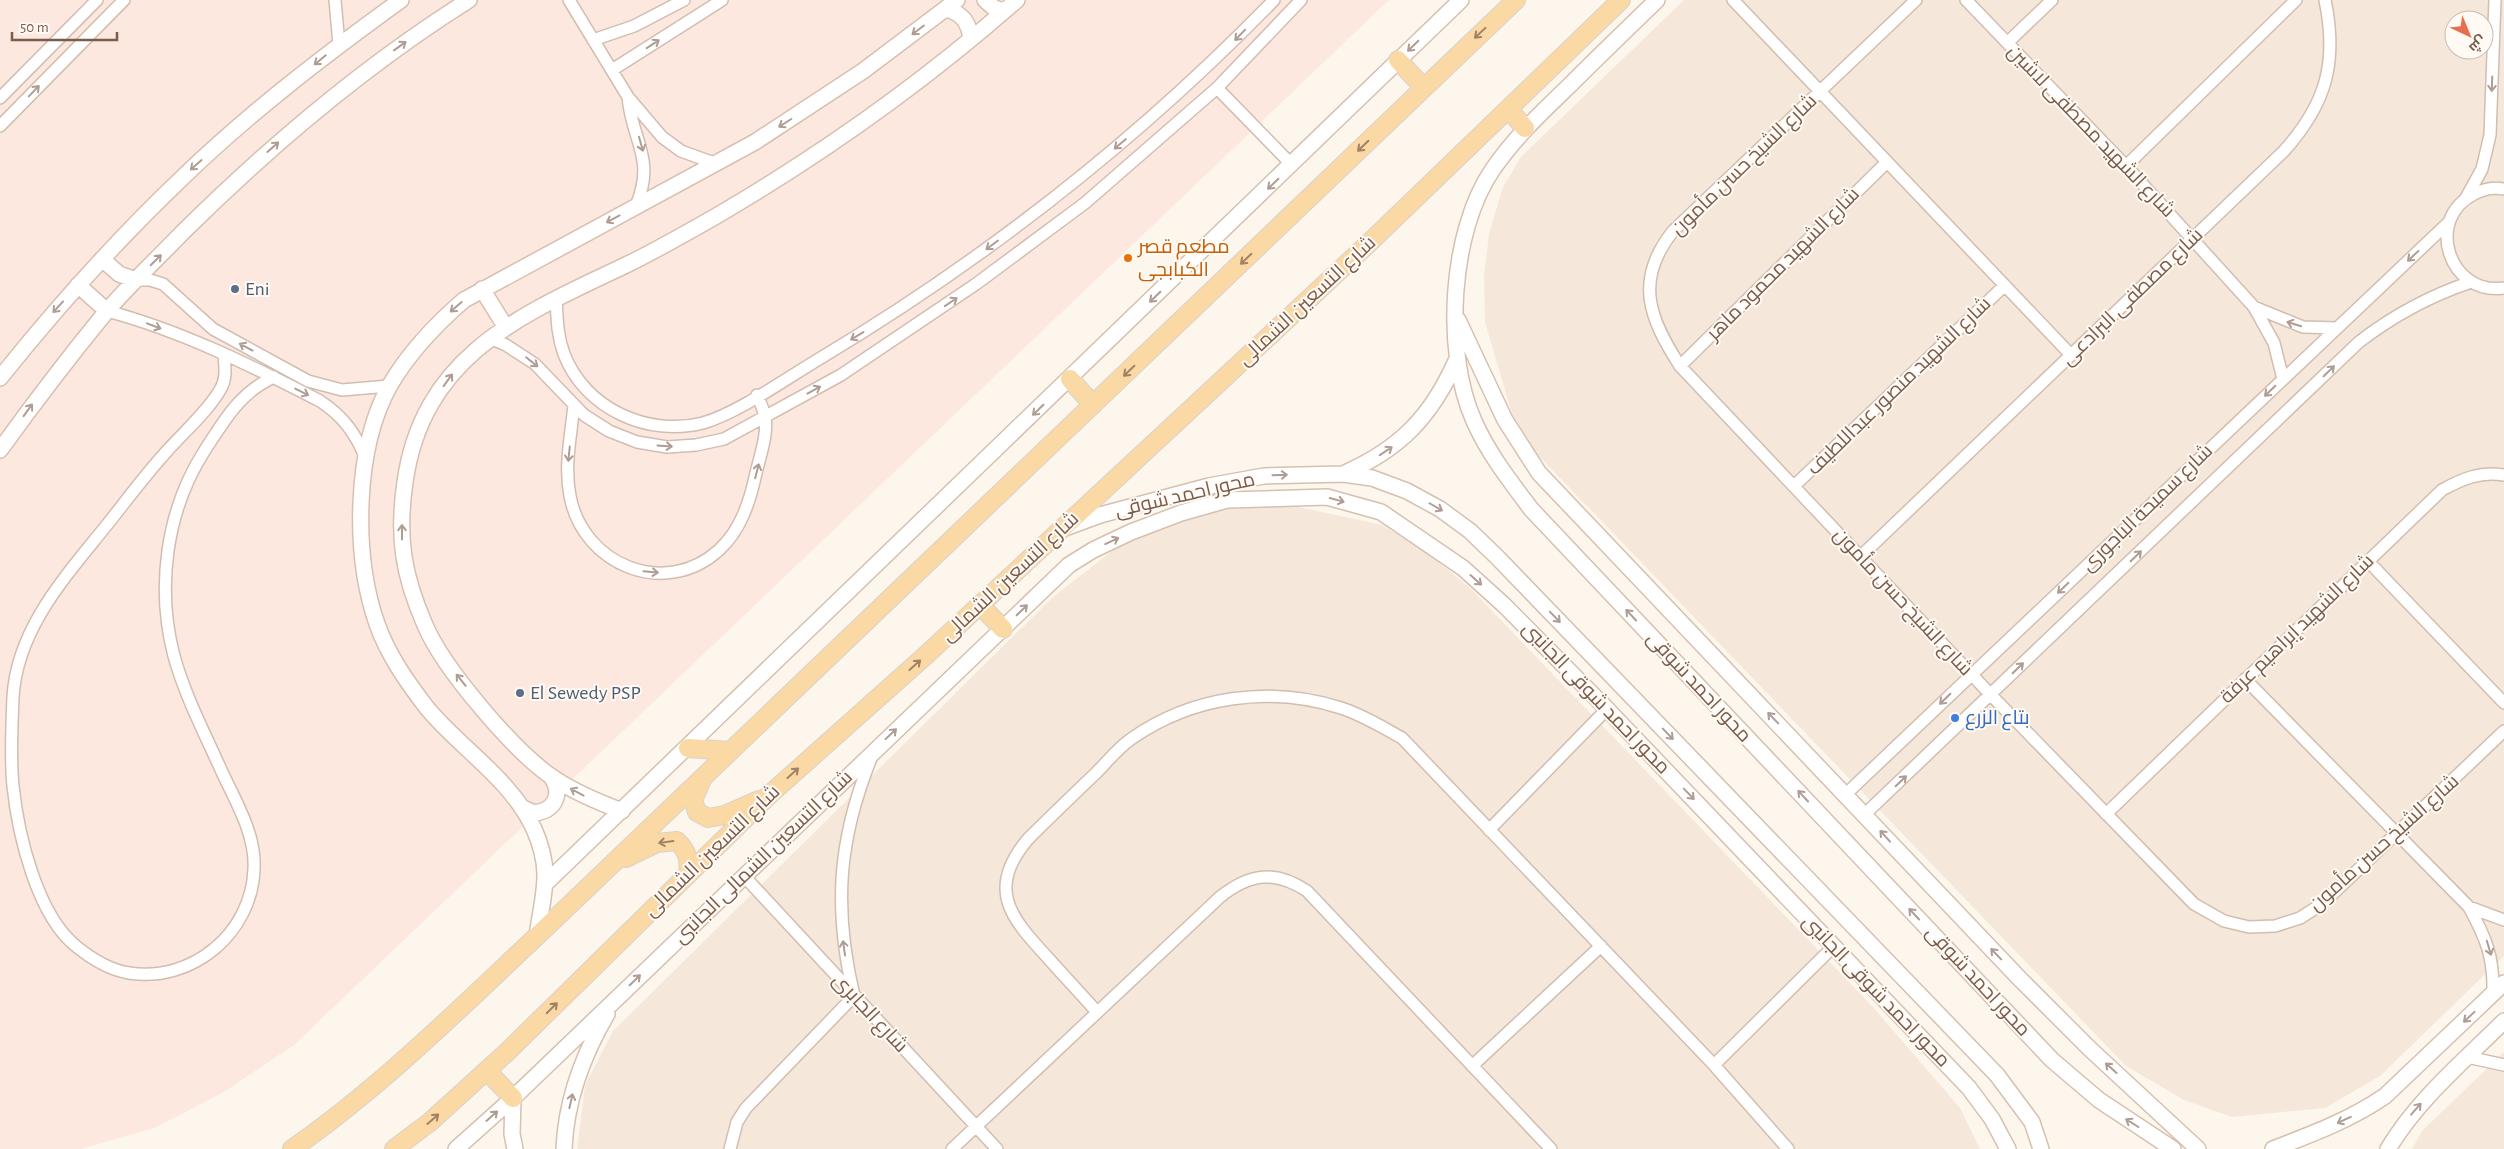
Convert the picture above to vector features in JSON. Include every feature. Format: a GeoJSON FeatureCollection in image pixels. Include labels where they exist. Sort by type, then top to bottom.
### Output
{"type":"FeatureCollection","features":[{"type":"Feature","properties":{"kind":"main road"},"geometry":{"type":"LineString","coordinates":[[292,1149],[337,1118],[392,1072],[537,936],[1516,0]]}},
{"type":"Feature","properties":{"kind":"main road","name":"شارع التسعين الشمالى"},"geometry":{"type":"LineString","coordinates":[[394,1149],[430,1122],[487,1071],[768,796],[1064,528],[1509,110],[1621,0]]}},
{"type":"Feature","properties":{"kind":"main road"},"geometry":{"type":"LineString","coordinates":[[1398,60],[1424,87]]}},
{"type":"Feature","properties":{"kind":"main road"},"geometry":{"type":"LineString","coordinates":[[1509,110],[1525,128]]}},
{"type":"Feature","properties":{"kind":"main road"},"geometry":{"type":"LineString","coordinates":[[1070,379],[1093,405]]}},
{"type":"Feature","properties":{"kind":"main road"},"geometry":{"type":"LineString","coordinates":[[980,605],[1002,629]]}},
{"type":"Feature","properties":{"kind":"main road"},"geometry":{"type":"LineString","coordinates":[[688,748],[730,751]]}},
{"type":"Feature","properties":{"kind":"main road"},"geometry":{"type":"LineString","coordinates":[[704,775],[693,800],[697,812],[708,818],[725,815],[768,796]]}},
{"type":"Feature","properties":{"kind":"main road"},"geometry":{"type":"LineString","coordinates":[[611,865],[657,843],[677,840],[686,850],[690,862],[688,874]]}},
{"type":"Feature","properties":{"kind":"main road"},"geometry":{"type":"LineString","coordinates":[[487,1071],[513,1098]]}},
{"type":"Feature","properties":{"kind":"street"},"geometry":{"type":"LineString","coordinates":[[0,98],[97,0]]}},
{"type":"Feature","properties":{"kind":"street"},"geometry":{"type":"LineString","coordinates":[[0,126],[124,0]]}},
{"type":"Feature","properties":{"kind":"street"},"geometry":{"type":"LineString","coordinates":[[335,0],[340,45]]}},
{"type":"Feature","properties":{"kind":"street"},"geometry":{"type":"LineString","coordinates":[[0,378],[78,285],[181,178],[262,106],[401,0]]}},
{"type":"Feature","properties":{"kind":"street"},"geometry":{"type":"LineString","coordinates":[[0,450],[35,401],[107,311],[235,181],[284,137],[353,81],[428,26],[469,0]]}},
{"type":"Feature","properties":{"kind":"street"},"geometry":{"type":"LineString","coordinates":[[569,0],[628,97],[671,145],[691,157],[714,163]]}},
{"type":"Feature","properties":{"kind":"street"},"geometry":{"type":"LineString","coordinates":[[593,40],[634,26],[684,0]]}},
{"type":"Feature","properties":{"kind":"street"},"geometry":{"type":"LineString","coordinates":[[612,70],[722,0]]}},
{"type":"Feature","properties":{"kind":"street"},"geometry":{"type":"LineString","coordinates":[[985,0],[994,8],[1004,11]]}},
{"type":"Feature","properties":{"kind":"street"},"geometry":{"type":"LineString","coordinates":[[622,811],[579,793],[552,778],[509,740],[448,665],[428,633],[410,591],[402,546],[402,501],[407,467],[416,435],[431,405],[450,377],[472,352],[505,326],[556,298],[637,260],[718,215],[846,135],[971,40],[1017,0]]}},
{"type":"Feature","properties":{"kind":"street"},"geometry":{"type":"LineString","coordinates":[[556,298],[557,327],[569,363],[579,380],[598,401],[623,417],[646,424],[675,427],[704,422],[730,411],[757,395],[866,330],[964,267],[1071,185],[1178,94],[1274,0]]}},
{"type":"Feature","properties":{"kind":"street"},"geometry":{"type":"LineString","coordinates":[[490,338],[506,345],[535,364],[584,415],[609,431],[637,442],[667,447],[696,446],[724,439],[841,375],[976,284],[1085,203],[1217,88],[1301,0]]}},
{"type":"Feature","properties":{"kind":"street"},"geometry":{"type":"LineString","coordinates":[[547,882],[1461,0]]}},
{"type":"Feature","properties":{"kind":"street"},"geometry":{"type":"LineString","coordinates":[[1525,128],[1656,0]]}},
{"type":"Feature","properties":{"kind":"street"},"geometry":{"type":"LineString","coordinates":[[1733,0],[2071,355]]}},
{"type":"Feature","properties":{"kind":"street","name":"شارع الشيخ حسن مأمون"},"geometry":{"type":"LineString","coordinates":[[1916,0],[1673,231],[1661,246],[1652,268],[1649,293],[1654,316],[1664,341],[1680,366],[1991,694],[2194,904],[2224,921],[2249,927],[2275,926],[2300,918],[2322,904],[2504,731]]}},
{"type":"Feature","properties":{"kind":"street","name":"شارع الشهيد مصطفى لاشين"},"geometry":{"type":"LineString","coordinates":[[1966,0],[2126,166],[2254,307],[2274,343],[2283,379]]}},
{"type":"Feature","properties":{"kind":"street"},"geometry":{"type":"LineString","coordinates":[[2007,42],[2052,0]]}},
{"type":"Feature","properties":{"kind":"street"},"geometry":{"type":"LineString","coordinates":[[2126,166],[2296,0]]}},
{"type":"Feature","properties":{"kind":"street","name":"شارع مصطفى البرادعى"},"geometry":{"type":"LineString","coordinates":[[1861,556],[2284,151],[2302,130],[2317,107],[2326,82],[2330,56],[2325,0]]}},
{"type":"Feature","properties":{"kind":"street","name":"شارع سميحة الباجورى"},"geometry":{"type":"LineString","coordinates":[[1846,794],[2448,222],[2466,198],[2482,170],[2490,134],[2494,0]]}},
{"type":"Feature","properties":{"kind":"street"},"geometry":{"type":"LineString","coordinates":[[537,936],[547,882],[542,853],[534,829],[521,807],[505,787],[428,709],[398,669],[377,624],[364,577],[360,531],[366,458],[371,436],[389,386],[406,360],[432,327],[464,300],[755,142],[863,71],[952,4],[965,19],[970,29],[971,40]]}},
{"type":"Feature","properties":{"kind":"street"},"geometry":{"type":"LineString","coordinates":[[1217,88],[1292,165]]}},
{"type":"Feature","properties":{"kind":"street"},"geometry":{"type":"LineString","coordinates":[[628,97],[631,116],[644,157],[645,170],[644,182],[636,206]]}},
{"type":"Feature","properties":{"kind":"street","name":"محور احمد شوقى"},"geometry":{"type":"LineString","coordinates":[[1525,128],[1493,170],[1478,198],[1459,258],[1456,361],[1473,420],[1498,464],[1531,509],[2052,1060],[2099,1100],[2173,1149]]}},
{"type":"Feature","properties":{"kind":"street","name":"شارع الشهيد محمود ماهر"},"geometry":{"type":"LineString","coordinates":[[1680,366],[1887,162]]}},
{"type":"Feature","properties":{"kind":"street"},"geometry":{"type":"LineString","coordinates":[[2466,198],[2482,190],[2504,189]]}},
{"type":"Feature","properties":{"kind":"street"},"geometry":{"type":"LineString","coordinates":[[2448,222],[2446,239],[2449,256],[2458,271],[2471,282],[2483,287],[2504,288]]}},
{"type":"Feature","properties":{"kind":"street"},"geometry":{"type":"LineString","coordinates":[[102,259],[119,274],[136,280],[150,280],[163,284],[213,329],[308,380],[342,390],[389,386]]}},
{"type":"Feature","properties":{"kind":"street","name":"شارع سميحة الباجورى"},"geometry":{"type":"LineString","coordinates":[[1866,814],[2359,342],[2379,326],[2423,300],[2471,282]]}},
{"type":"Feature","properties":{"kind":"street"},"geometry":{"type":"LineString","coordinates":[[78,285],[107,311],[133,318],[224,355],[274,377],[320,401],[336,412],[349,425],[366,458]]}},
{"type":"Feature","properties":{"kind":"street","name":"شارع الشهيد منصور عبداللطيف"},"geometry":{"type":"LineString","coordinates":[[1794,486],[2004,286]]}},
{"type":"Feature","properties":{"kind":"street"},"geometry":{"type":"LineString","coordinates":[[482,289],[505,326]]}},
{"type":"Feature","properties":{"kind":"street","name":"شارع الشهيد مصطفى لاشين"},"geometry":{"type":"LineString","coordinates":[[2254,307],[2304,326],[2337,328]]}},
{"type":"Feature","properties":{"kind":"street"},"geometry":{"type":"LineString","coordinates":[[1456,316],[1506,420],[1539,473],[1866,814],[1930,885],[2064,1024],[2198,1149]]}},
{"type":"Feature","properties":{"kind":"street"},"geometry":{"type":"LineString","coordinates":[[224,355],[226,370],[220,392],[162,456],[63,580],[38,616],[25,644],[14,677],[12,730],[13,785],[27,855],[39,892],[53,918],[72,943],[97,962],[126,973],[151,974],[192,964],[215,950],[236,927],[250,898],[255,867],[250,836],[187,693],[174,656],[167,617],[166,578],[170,538],[178,504],[196,464],[240,399],[250,390],[274,377]]}},
{"type":"Feature","properties":{"kind":"street"},"geometry":{"type":"LineString","coordinates":[[1343,474],[1376,458],[1412,430],[1440,394],[1456,361]]}},
{"type":"Feature","properties":{"kind":"street"},"geometry":{"type":"LineString","coordinates":[[574,405],[567,474],[570,497],[578,521],[590,539],[604,554],[628,567],[653,572],[677,571],[700,564],[720,549],[735,531],[745,511],[755,478],[765,417],[757,395]]}},
{"type":"Feature","properties":{"kind":"street","name":"محور احمد شوقى"},"geometry":{"type":"LineString","coordinates":[[1064,528],[1100,515],[1209,486],[1264,476],[1343,474],[1372,478],[1407,491],[1440,509],[1470,531],[1497,557],[1997,1075],[2032,1122],[2041,1149]]}},
{"type":"Feature","properties":{"kind":"street","name":"شارع الشهيد إبراهيم عرفة"},"geometry":{"type":"LineString","coordinates":[[2106,814],[2442,490],[2461,479],[2480,474],[2504,475]]}},
{"type":"Feature","properties":{"kind":"street","name":"محور احمد شوقى الجانبى"},"geometry":{"type":"LineString","coordinates":[[1070,565],[1093,550],[1131,532],[1181,513],[1227,500],[1327,497],[1382,512],[1463,568],[1505,606],[1607,708],[1969,1088],[1992,1119],[2008,1149]]}},
{"type":"Feature","properties":{"kind":"street"},"geometry":{"type":"LineString","coordinates":[[2368,561],[2504,703]]}},
{"type":"Feature","properties":{"kind":"street","name":"شارع التسعين الشمالى الجانبى"},"geometry":{"type":"LineString","coordinates":[[456,1149],[513,1098],[1070,565]]}},
{"type":"Feature","properties":{"kind":"street"},"geometry":{"type":"LineString","coordinates":[[2245,680],[2468,907],[2485,937],[2499,989],[2385,1096],[2345,1120],[2273,1149]]}},
{"type":"Feature","properties":{"kind":"street"},"geometry":{"type":"LineString","coordinates":[[1097,1012],[1022,930],[1011,913],[1008,900],[1007,873],[1015,854],[1028,839],[1130,740],[1164,719],[1201,705],[1227,699],[1270,695],[1317,701],[1343,708],[1374,721],[1402,738],[1714,1065],[1788,1149]]}},
{"type":"Feature","properties":{"kind":"street"},"geometry":{"type":"LineString","coordinates":[[1489,830],[1607,708]]}},
{"type":"Feature","properties":{"kind":"street"},"geometry":{"type":"LineString","coordinates":[[730,1149],[737,1122],[746,1108],[854,996],[841,926],[841,870],[847,830],[874,751]]}},
{"type":"Feature","properties":{"kind":"street"},"geometry":{"type":"LineString","coordinates":[[521,807],[534,813],[548,810],[557,798],[558,791],[552,778]]}},
{"type":"Feature","properties":{"kind":"street","name":"شارع الجابرى"},"geometry":{"type":"LineString","coordinates":[[744,876],[997,1149]]}},
{"type":"Feature","properties":{"kind":"street"},"geometry":{"type":"LineString","coordinates":[[952,1149],[1236,884],[1254,878],[1280,878],[1308,891],[1550,1149]]}},
{"type":"Feature","properties":{"kind":"street"},"geometry":{"type":"LineString","coordinates":[[2468,907],[2504,920]]}},
{"type":"Feature","properties":{"kind":"street"},"geometry":{"type":"LineString","coordinates":[[1472,1066],[1600,946]]}},
{"type":"Feature","properties":{"kind":"street"},"geometry":{"type":"LineString","coordinates":[[1714,1065],[1834,946]]}},
{"type":"Feature","properties":{"kind":"street"},"geometry":{"type":"LineString","coordinates":[[564,1149],[565,1129],[576,1081],[595,1035],[618,997]]}},
{"type":"Feature","properties":{"kind":"street"},"geometry":{"type":"LineString","coordinates":[[2388,1149],[2407,1120],[2430,1092],[2504,1021]]}},
{"type":"Feature","properties":{"kind":"street"},"geometry":{"type":"LineString","coordinates":[[2467,1057],[2504,1065]]}},
{"type":"Feature","properties":{"kind":"street"},"geometry":{"type":"LineString","coordinates":[[513,1098],[512,1134],[515,1149]]}},
{"type":"Feature","properties":{"kind":"shaded area"},"geometry":{"type":"Polygon","coordinates":[[[0,0],[1389,0],[294,1045],[224,1092],[154,1128],[81,1149],[0,1149],[0,0]]]}},
{"type":"Feature","properties":{"kind":"shaded area"},"geometry":{"type":"Polygon","coordinates":[[[1684,0],[2504,0],[2504,956],[2380,1076],[2325,1108],[2232,1117],[2184,1100],[2126,1066],[1537,454],[1512,414],[1485,322],[1484,276],[1489,234],[1503,187],[1521,157],[1684,0]]]}},
{"type":"Feature","properties":{"kind":"shaded area"},"geometry":{"type":"Polygon","coordinates":[[[1271,501],[1382,525],[1427,553],[1469,587],[1872,1006],[1960,1108],[1980,1149],[577,1149],[585,1085],[613,1031],[1053,597],[1116,548],[1182,517],[1271,501]]]}},
{"type":"Feature","properties":{"kind":"shaded area"},"geometry":{"type":"Polygon","coordinates":[[[2504,1052],[2504,1149],[2412,1149],[2422,1131],[2504,1052]]]}},
{"type":"Feature","properties":{"kind":"place","name":"مطعم قصر الكبابجى"},"geometry":{"type":"Point","coordinates":[1128,258]}},
{"type":"Feature","properties":{"kind":"place","name":"Eni"},"geometry":{"type":"Point","coordinates":[235,289]}},
{"type":"Feature","properties":{"kind":"place","name":"El Sewedy PSP"},"geometry":{"type":"Point","coordinates":[520,693]}},
{"type":"Feature","properties":{"kind":"place","name":"بتاع الزرع"},"geometry":{"type":"Point","coordinates":[1955,718]}}]}
